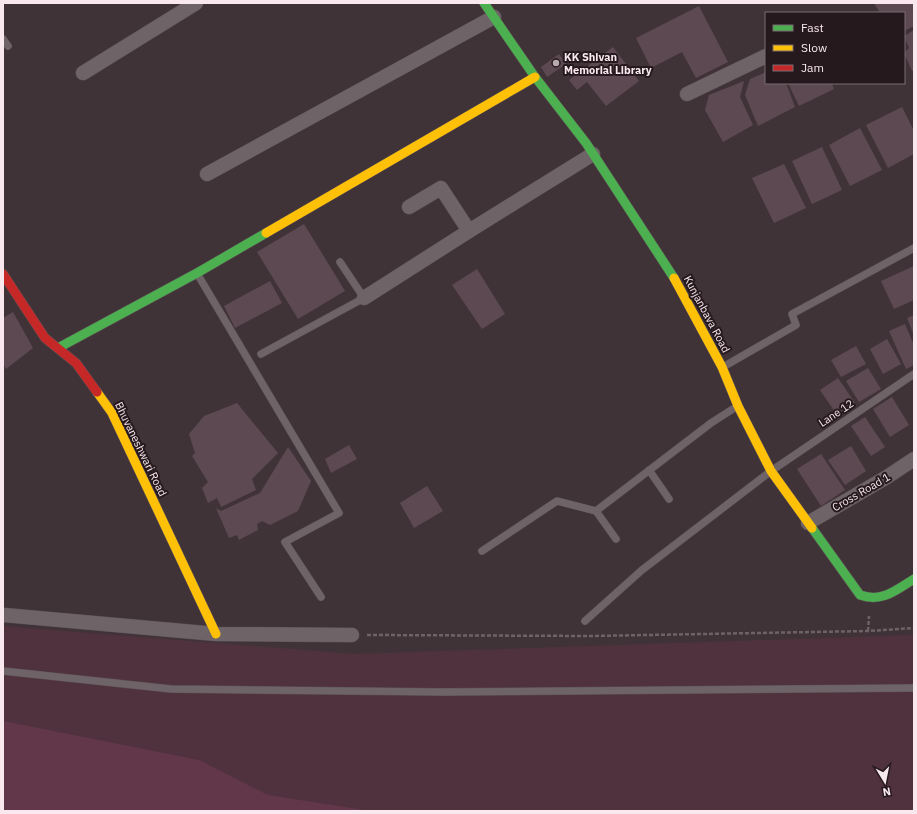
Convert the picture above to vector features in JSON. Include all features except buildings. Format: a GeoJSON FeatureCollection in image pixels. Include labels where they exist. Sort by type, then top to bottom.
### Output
{"type":"FeatureCollection","features":[{"type":"Feature","properties":{"kind":"street"},"geometry":{"type":"LineString","coordinates":[[84,72],[196,3]]}},
{"type":"Feature","properties":{"kind":"street","name":"Kunjanbava Road"},"geometry":{"type":"LineString","coordinates":[[484,3],[535,77],[593,154],[673,277],[722,367],[738,406],[771,471],[860,595],[869,600],[880,599],[914,579]]}},
{"type":"Feature","properties":{"kind":"street"},"geometry":{"type":"LineString","coordinates":[[207,174],[494,17]]}},
{"type":"Feature","properties":{"kind":"street"},"geometry":{"type":"LineString","coordinates":[[687,94],[765,56]]}},
{"type":"Feature","properties":{"kind":"street"},"geometry":{"type":"LineString","coordinates":[[58,348],[197,273],[535,77]]}},
{"type":"Feature","properties":{"kind":"street"},"geometry":{"type":"LineString","coordinates":[[364,298],[593,154]]}},
{"type":"Feature","properties":{"kind":"street"},"geometry":{"type":"LineString","coordinates":[[409,207],[441,188],[469,231]]}},
{"type":"Feature","properties":{"kind":"street","name":"Bhuvaneshwari Road"},"geometry":{"type":"LineString","coordinates":[[3,274],[45,338],[76,363],[112,413],[216,634]]}},
{"type":"Feature","properties":{"kind":"street","name":"Cross Road 1"},"geometry":{"type":"LineString","coordinates":[[808,523],[888,477],[914,459]]}},
{"type":"Feature","properties":{"kind":"street"},"geometry":{"type":"LineString","coordinates":[[4,615],[216,634],[352,635]]}},
{"type":"Feature","properties":{"kind":"lane"},"geometry":{"type":"LineString","coordinates":[[3,39],[8,46]]}},
{"type":"Feature","properties":{"kind":"lane"},"geometry":{"type":"LineString","coordinates":[[722,367],[796,325],[792,314],[914,248]]}},
{"type":"Feature","properties":{"kind":"lane"},"geometry":{"type":"LineString","coordinates":[[261,354],[364,298],[340,262]]}},
{"type":"Feature","properties":{"kind":"lane"},"geometry":{"type":"LineString","coordinates":[[197,273],[339,513],[286,542],[321,597]]}},
{"type":"Feature","properties":{"kind":"lane","name":"Lane 12"},"geometry":{"type":"LineString","coordinates":[[585,621],[642,570],[771,471],[914,374]]}},
{"type":"Feature","properties":{"kind":"lane"},"geometry":{"type":"LineString","coordinates":[[596,511],[711,423],[738,406]]}},
{"type":"Feature","properties":{"kind":"lane"},"geometry":{"type":"LineString","coordinates":[[649,470],[669,499]]}},
{"type":"Feature","properties":{"kind":"lane"},"geometry":{"type":"LineString","coordinates":[[482,551],[558,501],[596,511],[616,539]]}},
{"type":"Feature","properties":{"kind":"lane"},"geometry":{"type":"LineString","coordinates":[[3,671],[171,689],[450,692],[914,688]]}},
{"type":"Feature","properties":{"kind":"path"},"geometry":{"type":"LineString","coordinates":[[352,635],[592,636],[860,631],[914,628]]}},
{"type":"Feature","properties":{"kind":"shaded area"},"geometry":{"type":"Polygon","coordinates":[[[3,626],[354,654],[914,635],[914,811],[3,811],[3,626]]]}},
{"type":"Feature","properties":{"kind":"shaded area"},"geometry":{"type":"Polygon","coordinates":[[[3,721],[199,760],[268,795],[371,811],[3,811],[3,721]]]}},
{"type":"Feature","properties":{"kind":"traffic: fast"},"geometry":{"type":"LineString","coordinates":[[484,3],[535,77],[586,143],[674,278]]}},
{"type":"Feature","properties":{"kind":"traffic: fast"},"geometry":{"type":"LineString","coordinates":[[58,348],[197,273],[266,233]]}},
{"type":"Feature","properties":{"kind":"traffic: fast"},"geometry":{"type":"LineString","coordinates":[[812,528],[860,595],[868,597],[882,596],[895,591],[914,579]]}},
{"type":"Feature","properties":{"kind":"traffic: slow"},"geometry":{"type":"LineString","coordinates":[[266,233],[535,77]]}},
{"type":"Feature","properties":{"kind":"traffic: slow"},"geometry":{"type":"LineString","coordinates":[[674,278],[722,367],[738,406],[771,471],[812,528]]}},
{"type":"Feature","properties":{"kind":"traffic: slow"},"geometry":{"type":"LineString","coordinates":[[97,392],[112,413],[216,634]]}},
{"type":"Feature","properties":{"kind":"traffic: jam"},"geometry":{"type":"LineString","coordinates":[[3,274],[45,338],[76,363],[97,392]]}},
{"type":"Feature","properties":{"kind":"place","name":"KK Shivan Memorial Library"},"geometry":{"type":"Point","coordinates":[556,63]}}]}
